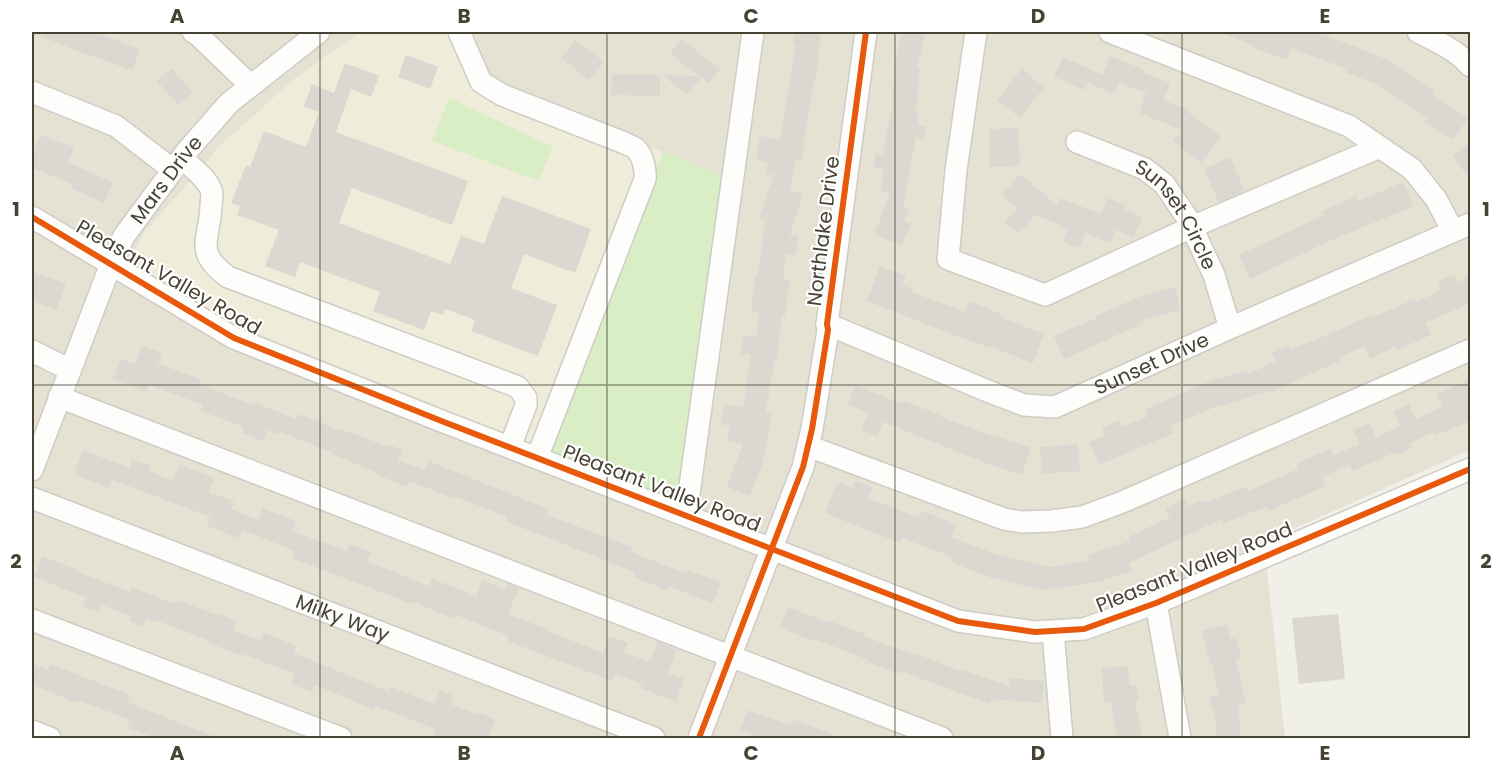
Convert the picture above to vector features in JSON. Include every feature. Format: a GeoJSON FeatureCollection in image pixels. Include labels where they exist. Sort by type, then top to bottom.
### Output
{"type":"FeatureCollection","features":[{"type":"Feature","properties":{"kind":"street"},"geometry":{"type":"LineString","coordinates":[[193,32],[198,34],[250,86]]}},
{"type":"Feature","properties":{"kind":"street","name":"Mars Drive"},"geometry":{"type":"LineString","coordinates":[[32,465],[124,236],[177,164],[229,103],[319,32]]}},
{"type":"Feature","properties":{"kind":"street"},"geometry":{"type":"LineString","coordinates":[[459,32],[482,81],[490,88],[502,95],[636,149],[646,172],[537,458]]}},
{"type":"Feature","properties":{"kind":"street"},"geometry":{"type":"LineString","coordinates":[[686,515],[753,32]]}},
{"type":"Feature","properties":{"kind":"street","name":"Northlake Drive"},"geometry":{"type":"LineString","coordinates":[[699,738],[803,467],[808,446],[828,330],[866,32]]}},
{"type":"Feature","properties":{"kind":"street"},"geometry":{"type":"LineString","coordinates":[[976,32],[956,170],[948,259],[1045,296],[1192,227],[1380,147]]}},
{"type":"Feature","properties":{"kind":"street"},"geometry":{"type":"LineString","coordinates":[[1110,32],[1349,126],[1412,169],[1461,228]]}},
{"type":"Feature","properties":{"kind":"street"},"geometry":{"type":"LineString","coordinates":[[1419,32],[1444,45],[1470,66]]}},
{"type":"Feature","properties":{"kind":"street"},"geometry":{"type":"LineString","coordinates":[[32,92],[116,126],[207,183],[212,193],[205,245],[209,258],[217,269],[228,277],[518,387],[523,392],[526,405],[510,447]]}},
{"type":"Feature","properties":{"kind":"street","name":"Sunset Circle"},"geometry":{"type":"LineString","coordinates":[[1077,142],[1145,169],[1164,184],[1188,219],[1215,274],[1230,328]]}},
{"type":"Feature","properties":{"kind":"street","name":"Pleasant Valley Road"},"geometry":{"type":"LineString","coordinates":[[32,217],[234,338],[958,621],[1035,632],[1084,629],[1156,603],[1470,469]]}},
{"type":"Feature","properties":{"kind":"street","name":"Sunset Drive"},"geometry":{"type":"LineString","coordinates":[[827,324],[1024,405],[1055,407],[1461,228]]}},
{"type":"Feature","properties":{"kind":"street"},"geometry":{"type":"LineString","coordinates":[[808,446],[1004,519],[1022,522],[1082,517],[1120,503],[1470,350]]}},
{"type":"Feature","properties":{"kind":"street"},"geometry":{"type":"LineString","coordinates":[[32,351],[70,370]]}},
{"type":"Feature","properties":{"kind":"street"},"geometry":{"type":"LineString","coordinates":[[59,397],[942,738]]}},
{"type":"Feature","properties":{"kind":"street","name":"Milky Way"},"geometry":{"type":"LineString","coordinates":[[32,498],[654,738]]}},
{"type":"Feature","properties":{"kind":"street"},"geometry":{"type":"LineString","coordinates":[[1156,603],[1180,738]]}},
{"type":"Feature","properties":{"kind":"street"},"geometry":{"type":"LineString","coordinates":[[32,620],[341,738]]}},
{"type":"Feature","properties":{"kind":"street"},"geometry":{"type":"LineString","coordinates":[[1053,631],[1062,738]]}},
{"type":"Feature","properties":{"kind":"street"},"geometry":{"type":"LineString","coordinates":[[32,731],[50,738]]}},
{"type":"Feature","properties":{"kind":"shaded area"},"geometry":{"type":"Polygon","coordinates":[[[32,32],[361,32],[293,80],[221,145],[141,237],[491,85],[469,32],[1470,32],[1470,450],[1264,542],[1285,738],[32,738],[32,32]]]}},
{"type":"Feature","properties":{"kind":"shaded area"},"geometry":{"type":"Polygon","coordinates":[[[361,32],[469,32],[492,85],[663,152],[551,453],[232,327],[157,280],[131,260],[141,237],[221,145],[293,80],[361,32]]]}},
{"type":"Feature","properties":{"kind":"green space"},"geometry":{"type":"Polygon","coordinates":[[[449,98],[553,147],[539,179],[536,180],[432,141],[449,98]]]}},
{"type":"Feature","properties":{"kind":"green space"},"geometry":{"type":"Polygon","coordinates":[[[663,152],[729,178],[681,494],[673,498],[551,453],[663,152]]]}},
{"type":"Feature","properties":{"kind":"building"},"geometry":{"type":"Polygon","coordinates":[[[94,32],[140,49],[133,69],[128,69],[33,33],[94,32]]]}},
{"type":"Feature","properties":{"kind":"building"},"geometry":{"type":"Polygon","coordinates":[[[795,32],[821,32],[819,57],[802,160],[796,159],[790,190],[803,194],[790,235],[798,236],[796,255],[786,254],[783,279],[790,280],[766,412],[772,413],[763,462],[750,496],[727,487],[743,444],[727,441],[730,426],[721,424],[725,404],[743,407],[751,355],[741,354],[743,335],[756,337],[759,312],[751,311],[765,220],[759,218],[773,175],[765,174],[768,162],[756,159],[760,136],[780,140],[796,44],[793,44],[795,32]]]}},
{"type":"Feature","properties":{"kind":"building"},"geometry":{"type":"Polygon","coordinates":[[[902,32],[926,32],[917,67],[920,68],[916,114],[919,115],[917,125],[926,127],[923,139],[916,137],[903,207],[909,209],[904,221],[911,224],[902,245],[874,235],[890,193],[880,191],[884,169],[873,167],[876,154],[882,155],[894,102],[892,102],[895,60],[902,32]]]}},
{"type":"Feature","properties":{"kind":"building"},"geometry":{"type":"Polygon","coordinates":[[[1318,32],[1389,60],[1434,90],[1432,94],[1468,118],[1453,140],[1425,122],[1427,119],[1379,85],[1345,72],[1346,69],[1292,48],[1287,60],[1221,33],[1318,32]]]}},
{"type":"Feature","properties":{"kind":"building"},"geometry":{"type":"Polygon","coordinates":[[[681,39],[720,69],[709,83],[701,77],[688,95],[662,75],[699,76],[670,54],[681,39]]]}},
{"type":"Feature","properties":{"kind":"building"},"geometry":{"type":"Polygon","coordinates":[[[576,40],[604,62],[589,80],[561,58],[576,40]]]}},
{"type":"Feature","properties":{"kind":"building"},"geometry":{"type":"Polygon","coordinates":[[[406,55],[438,67],[430,89],[398,77],[406,55]]]}},
{"type":"Feature","properties":{"kind":"building"},"geometry":{"type":"Polygon","coordinates":[[[1110,56],[1170,83],[1163,100],[1183,108],[1221,137],[1201,163],[1173,141],[1182,130],[1139,113],[1146,93],[1119,83],[1115,94],[1088,83],[1085,90],[1054,77],[1063,57],[1103,75],[1110,56]]]}},
{"type":"Feature","properties":{"kind":"building"},"geometry":{"type":"Polygon","coordinates":[[[345,63],[379,76],[371,97],[351,89],[336,132],[468,181],[452,225],[352,188],[339,223],[450,264],[461,236],[484,244],[502,196],[591,229],[575,273],[524,254],[511,288],[557,305],[538,356],[471,331],[475,320],[445,309],[443,315],[431,311],[424,330],[373,311],[380,292],[300,262],[295,277],[265,266],[279,230],[237,215],[240,206],[231,203],[246,165],[250,167],[264,131],[306,147],[319,112],[304,106],[312,84],[334,93],[345,63]]]}},
{"type":"Feature","properties":{"kind":"building"},"geometry":{"type":"Polygon","coordinates":[[[172,68],[192,93],[178,105],[157,81],[172,68]]]}},
{"type":"Feature","properties":{"kind":"building"},"geometry":{"type":"Polygon","coordinates":[[[1021,69],[1044,87],[1021,118],[997,101],[1021,69]]]}},
{"type":"Feature","properties":{"kind":"building"},"geometry":{"type":"Polygon","coordinates":[[[612,74],[660,75],[660,96],[611,95],[612,74]]]}},
{"type":"Feature","properties":{"kind":"building"},"geometry":{"type":"Polygon","coordinates":[[[1018,128],[1020,166],[990,167],[989,129],[1018,128]]]}},
{"type":"Feature","properties":{"kind":"building"},"geometry":{"type":"Polygon","coordinates":[[[40,135],[74,147],[68,162],[113,183],[104,203],[71,188],[73,184],[32,168],[32,158],[40,135]]]}},
{"type":"Feature","properties":{"kind":"building"},"geometry":{"type":"Polygon","coordinates":[[[1470,142],[1470,180],[1453,156],[1470,142]]]}},
{"type":"Feature","properties":{"kind":"building"},"geometry":{"type":"Polygon","coordinates":[[[1230,157],[1245,191],[1219,202],[1204,169],[1230,157]]]}},
{"type":"Feature","properties":{"kind":"building"},"geometry":{"type":"Polygon","coordinates":[[[1020,174],[1057,205],[1059,198],[1101,214],[1107,198],[1126,205],[1125,210],[1142,217],[1134,238],[1115,230],[1110,243],[1085,233],[1079,248],[1063,242],[1068,228],[1035,215],[1019,234],[1005,222],[1017,208],[1002,195],[1020,174]]]}},
{"type":"Feature","properties":{"kind":"building"},"geometry":{"type":"Polygon","coordinates":[[[1403,182],[1414,206],[1325,243],[1250,279],[1239,255],[1324,215],[1322,211],[1356,196],[1358,201],[1403,182]]]}},
{"type":"Feature","properties":{"kind":"building"},"geometry":{"type":"Polygon","coordinates":[[[880,266],[906,276],[902,285],[912,289],[911,292],[965,312],[969,301],[1003,315],[1002,318],[1044,334],[1033,363],[867,301],[880,266]]]}},
{"type":"Feature","properties":{"kind":"building"},"geometry":{"type":"Polygon","coordinates":[[[32,271],[66,284],[56,310],[32,301],[32,271]]]}},
{"type":"Feature","properties":{"kind":"building"},"geometry":{"type":"Polygon","coordinates":[[[1470,274],[1470,303],[1425,323],[1431,335],[1397,350],[1396,346],[1370,359],[1364,346],[1340,357],[1341,361],[1269,394],[1268,391],[1223,406],[1222,404],[1171,426],[1174,433],[1099,465],[1089,443],[1105,435],[1102,428],[1119,420],[1122,427],[1147,417],[1145,410],[1202,384],[1246,370],[1248,374],[1276,361],[1272,353],[1288,345],[1290,350],[1371,315],[1372,318],[1414,299],[1416,302],[1442,290],[1438,281],[1454,275],[1458,283],[1470,274]]]}},
{"type":"Feature","properties":{"kind":"building"},"geometry":{"type":"Polygon","coordinates":[[[1175,287],[1181,310],[1141,321],[1142,324],[1064,359],[1054,336],[1141,296],[1175,287]]]}},
{"type":"Feature","properties":{"kind":"building"},"geometry":{"type":"Polygon","coordinates":[[[142,346],[162,353],[158,363],[201,380],[200,384],[252,405],[253,402],[297,419],[298,414],[341,431],[341,429],[386,446],[387,444],[402,450],[398,460],[425,470],[428,461],[548,509],[546,515],[633,547],[631,552],[687,574],[688,570],[721,583],[713,603],[668,586],[667,590],[633,577],[635,572],[505,521],[507,517],[454,496],[453,498],[409,481],[407,487],[332,454],[332,452],[280,432],[279,434],[267,430],[263,441],[242,433],[244,427],[201,411],[203,405],[149,385],[147,392],[113,379],[120,359],[135,364],[142,346]]]}},
{"type":"Feature","properties":{"kind":"building"},"geometry":{"type":"Polygon","coordinates":[[[1470,380],[1470,421],[1435,436],[1434,432],[1410,443],[1412,448],[1395,455],[1394,453],[1352,471],[1349,465],[1322,477],[1326,486],[1268,511],[1266,507],[1223,523],[1221,519],[1129,563],[1132,571],[1098,582],[1043,590],[992,578],[951,562],[953,557],[902,538],[900,543],[825,513],[837,482],[852,488],[855,481],[872,487],[868,498],[919,518],[922,511],[956,524],[951,537],[998,555],[1050,567],[1090,560],[1088,555],[1131,541],[1129,537],[1170,517],[1165,508],[1185,499],[1188,506],[1202,500],[1204,503],[1246,487],[1248,491],[1298,469],[1296,464],[1331,448],[1334,455],[1359,444],[1353,430],[1369,423],[1376,437],[1400,426],[1393,411],[1409,404],[1416,419],[1442,407],[1436,394],[1470,380]]]}},
{"type":"Feature","properties":{"kind":"building"},"geometry":{"type":"Polygon","coordinates":[[[855,385],[1031,448],[1022,475],[883,422],[877,436],[861,430],[868,413],[848,405],[855,385]]]}},
{"type":"Feature","properties":{"kind":"building"},"geometry":{"type":"Polygon","coordinates":[[[1078,444],[1080,471],[1042,474],[1040,447],[1078,444]]]}},
{"type":"Feature","properties":{"kind":"building"},"geometry":{"type":"Polygon","coordinates":[[[83,450],[129,468],[132,459],[151,466],[149,471],[173,481],[179,465],[215,478],[209,492],[234,501],[231,509],[258,520],[263,508],[296,521],[292,531],[346,551],[349,544],[371,552],[367,561],[429,586],[432,579],[476,596],[483,580],[505,589],[507,584],[519,588],[508,614],[603,653],[609,636],[628,643],[624,652],[650,662],[658,642],[677,649],[668,673],[684,679],[676,702],[640,688],[642,684],[615,673],[612,681],[507,641],[509,636],[456,615],[455,619],[292,558],[295,551],[243,530],[239,538],[207,526],[210,517],[158,497],[112,480],[109,488],[74,475],[83,450]]]}},
{"type":"Feature","properties":{"kind":"building"},"geometry":{"type":"Polygon","coordinates":[[[42,556],[130,592],[132,587],[175,604],[177,600],[220,616],[220,614],[237,621],[233,630],[261,641],[264,633],[297,646],[294,653],[389,692],[391,687],[435,704],[440,690],[453,695],[450,704],[495,719],[488,738],[432,738],[436,729],[375,706],[373,709],[315,685],[312,692],[291,684],[295,674],[243,654],[242,656],[158,621],[146,618],[143,627],[129,621],[131,616],[102,605],[99,612],[83,607],[87,598],[34,577],[42,556]]]}},
{"type":"Feature","properties":{"kind":"building"},"geometry":{"type":"Polygon","coordinates":[[[788,607],[865,634],[864,636],[916,656],[917,654],[962,672],[963,670],[1009,686],[1009,678],[1044,681],[1042,703],[992,699],[990,704],[900,671],[899,674],[866,661],[866,659],[780,628],[788,607]]]}},
{"type":"Feature","properties":{"kind":"building"},"geometry":{"type":"Polygon","coordinates":[[[1338,614],[1345,679],[1299,684],[1292,618],[1338,614]]]}},
{"type":"Feature","properties":{"kind":"building"},"geometry":{"type":"Polygon","coordinates":[[[1227,625],[1230,639],[1236,638],[1241,658],[1236,659],[1246,704],[1238,705],[1241,738],[1217,738],[1214,710],[1212,711],[1209,697],[1219,695],[1202,630],[1227,625]]]}},
{"type":"Feature","properties":{"kind":"building"},"geometry":{"type":"Polygon","coordinates":[[[32,663],[48,669],[50,664],[130,695],[127,702],[218,738],[156,738],[127,728],[130,720],[78,700],[77,703],[32,685],[32,663]]]}},
{"type":"Feature","properties":{"kind":"building"},"geometry":{"type":"Polygon","coordinates":[[[1128,666],[1129,685],[1137,685],[1138,700],[1135,700],[1142,738],[1117,738],[1111,702],[1104,702],[1102,668],[1128,666]]]}},
{"type":"Feature","properties":{"kind":"building"},"geometry":{"type":"Polygon","coordinates":[[[748,710],[791,726],[794,719],[841,738],[762,738],[740,730],[748,710]]]}},
{"type":"Feature","properties":{"kind":"cycle path"},"geometry":{"type":"LineString","coordinates":[[699,738],[803,467],[812,429],[828,330],[866,32]]}},
{"type":"Feature","properties":{"kind":"cycle path"},"geometry":{"type":"LineString","coordinates":[[32,217],[234,338],[958,621],[1035,632],[1084,629],[1156,603],[1470,469]]}}]}
